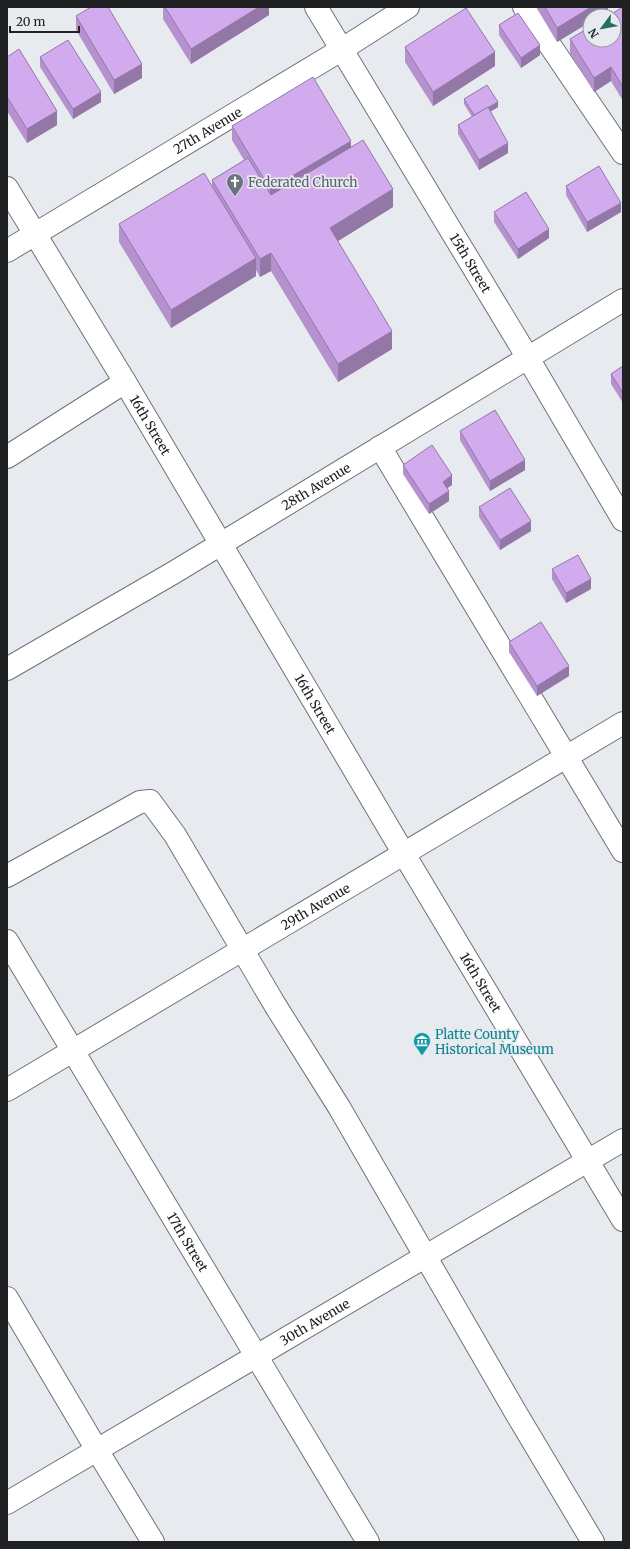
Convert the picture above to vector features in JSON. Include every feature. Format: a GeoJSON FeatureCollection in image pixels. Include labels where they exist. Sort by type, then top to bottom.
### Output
{"type":"FeatureCollection","features":[{"type":"Feature","properties":{"kind":"street","name":"15th Street"},"geometry":{"type":"LineString","coordinates":[[316,7],[528,358],[623,520]]}},
{"type":"Feature","properties":{"kind":"street","name":"27th Avenue"},"geometry":{"type":"LineString","coordinates":[[7,251],[341,50],[408,7]]}},
{"type":"Feature","properties":{"kind":"street"},"geometry":{"type":"LineString","coordinates":[[524,7],[623,153]]}},
{"type":"Feature","properties":{"kind":"street","name":"16th Street"},"geometry":{"type":"LineString","coordinates":[[7,188],[125,382],[404,854],[623,1220]]}},
{"type":"Feature","properties":{"kind":"street","name":"28th Avenue"},"geometry":{"type":"LineString","coordinates":[[7,669],[220,544],[623,300]]}},
{"type":"Feature","properties":{"kind":"street"},"geometry":{"type":"LineString","coordinates":[[7,457],[125,382]]}},
{"type":"Feature","properties":{"kind":"street"},"geometry":{"type":"LineString","coordinates":[[380,447],[623,851]]}},
{"type":"Feature","properties":{"kind":"street","name":"29th Avenue"},"geometry":{"type":"LineString","coordinates":[[7,1090],[623,723]]}},
{"type":"Feature","properties":{"kind":"street"},"geometry":{"type":"LineString","coordinates":[[7,876],[140,802],[150,801],[175,835],[274,1005],[339,1107],[593,1542]]}},
{"type":"Feature","properties":{"kind":"street","name":"17th Street"},"geometry":{"type":"LineString","coordinates":[[7,942],[368,1542]]}},
{"type":"Feature","properties":{"kind":"street","name":"30th Avenue"},"geometry":{"type":"LineString","coordinates":[[7,1503],[589,1162],[623,1140]]}},
{"type":"Feature","properties":{"kind":"street"},"geometry":{"type":"LineString","coordinates":[[7,1298],[153,1542]]}},
{"type":"Feature","properties":{"kind":"building"},"geometry":{"type":"Polygon","coordinates":[[[91,7],[108,7],[142,64],[114,80],[76,16],[91,7]]]}},
{"type":"Feature","properties":{"kind":"building"},"geometry":{"type":"Polygon","coordinates":[[[165,7],[259,7],[191,49],[165,7]]]}},
{"type":"Feature","properties":{"kind":"building"},"geometry":{"type":"Polygon","coordinates":[[[545,7],[591,7],[582,8],[582,13],[557,28],[545,7]]]}},
{"type":"Feature","properties":{"kind":"building"},"geometry":{"type":"Polygon","coordinates":[[[623,7],[623,87],[611,67],[594,78],[570,39],[582,32],[582,48],[622,48],[621,8],[623,7]]]}},
{"type":"Feature","properties":{"kind":"building"},"geometry":{"type":"Polygon","coordinates":[[[466,8],[495,52],[433,92],[405,47],[466,8]]]}},
{"type":"Feature","properties":{"kind":"building"},"geometry":{"type":"Polygon","coordinates":[[[518,13],[540,45],[521,58],[499,25],[518,13]]]}},
{"type":"Feature","properties":{"kind":"building"},"geometry":{"type":"Polygon","coordinates":[[[68,40],[101,92],[73,109],[40,57],[68,40]]]}},
{"type":"Feature","properties":{"kind":"building"},"geometry":{"type":"Polygon","coordinates":[[[19,49],[57,111],[27,129],[7,97],[7,57],[19,49]]]}},
{"type":"Feature","properties":{"kind":"building"},"geometry":{"type":"Polygon","coordinates":[[[313,77],[351,141],[270,189],[232,126],[313,77]]]}},
{"type":"Feature","properties":{"kind":"building"},"geometry":{"type":"Polygon","coordinates":[[[487,85],[498,102],[474,115],[464,99],[487,85]]]}},
{"type":"Feature","properties":{"kind":"building"},"geometry":{"type":"Polygon","coordinates":[[[488,107],[508,143],[479,160],[458,125],[488,107]]]}},
{"type":"Feature","properties":{"kind":"building"},"geometry":{"type":"Polygon","coordinates":[[[363,140],[393,189],[330,228],[392,331],[338,364],[271,253],[260,259],[212,180],[248,158],[271,195],[363,140]]]}},
{"type":"Feature","properties":{"kind":"building"},"geometry":{"type":"Polygon","coordinates":[[[599,166],[621,203],[587,222],[566,186],[599,166]]]}},
{"type":"Feature","properties":{"kind":"building"},"geometry":{"type":"Polygon","coordinates":[[[204,173],[256,258],[171,310],[119,224],[204,173]]]}},
{"type":"Feature","properties":{"kind":"building"},"geometry":{"type":"Polygon","coordinates":[[[526,192],[549,229],[518,249],[494,212],[526,192]]]}},
{"type":"Feature","properties":{"kind":"building"},"geometry":{"type":"Polygon","coordinates":[[[623,366],[623,393],[611,374],[623,366]]]}},
{"type":"Feature","properties":{"kind":"building"},"geometry":{"type":"Polygon","coordinates":[[[495,410],[525,460],[490,481],[460,431],[495,410]]]}},
{"type":"Feature","properties":{"kind":"building"},"geometry":{"type":"Polygon","coordinates":[[[432,445],[452,475],[443,482],[449,491],[429,504],[403,465],[432,445]]]}},
{"type":"Feature","properties":{"kind":"building"},"geometry":{"type":"Polygon","coordinates":[[[510,488],[531,521],[500,540],[479,507],[510,488]]]}},
{"type":"Feature","properties":{"kind":"building"},"geometry":{"type":"Polygon","coordinates":[[[578,555],[591,579],[566,593],[552,569],[578,555]]]}},
{"type":"Feature","properties":{"kind":"building"},"geometry":{"type":"Polygon","coordinates":[[[541,622],[569,666],[537,686],[509,642],[541,622]]]}},
{"type":"Feature","properties":{"kind":"place","name":"Federated Church"},"geometry":{"type":"Point","coordinates":[235,197]}},
{"type":"Feature","properties":{"kind":"place","name":"Platte County Historical Museum"},"geometry":{"type":"Point","coordinates":[422,1056]}}]}
